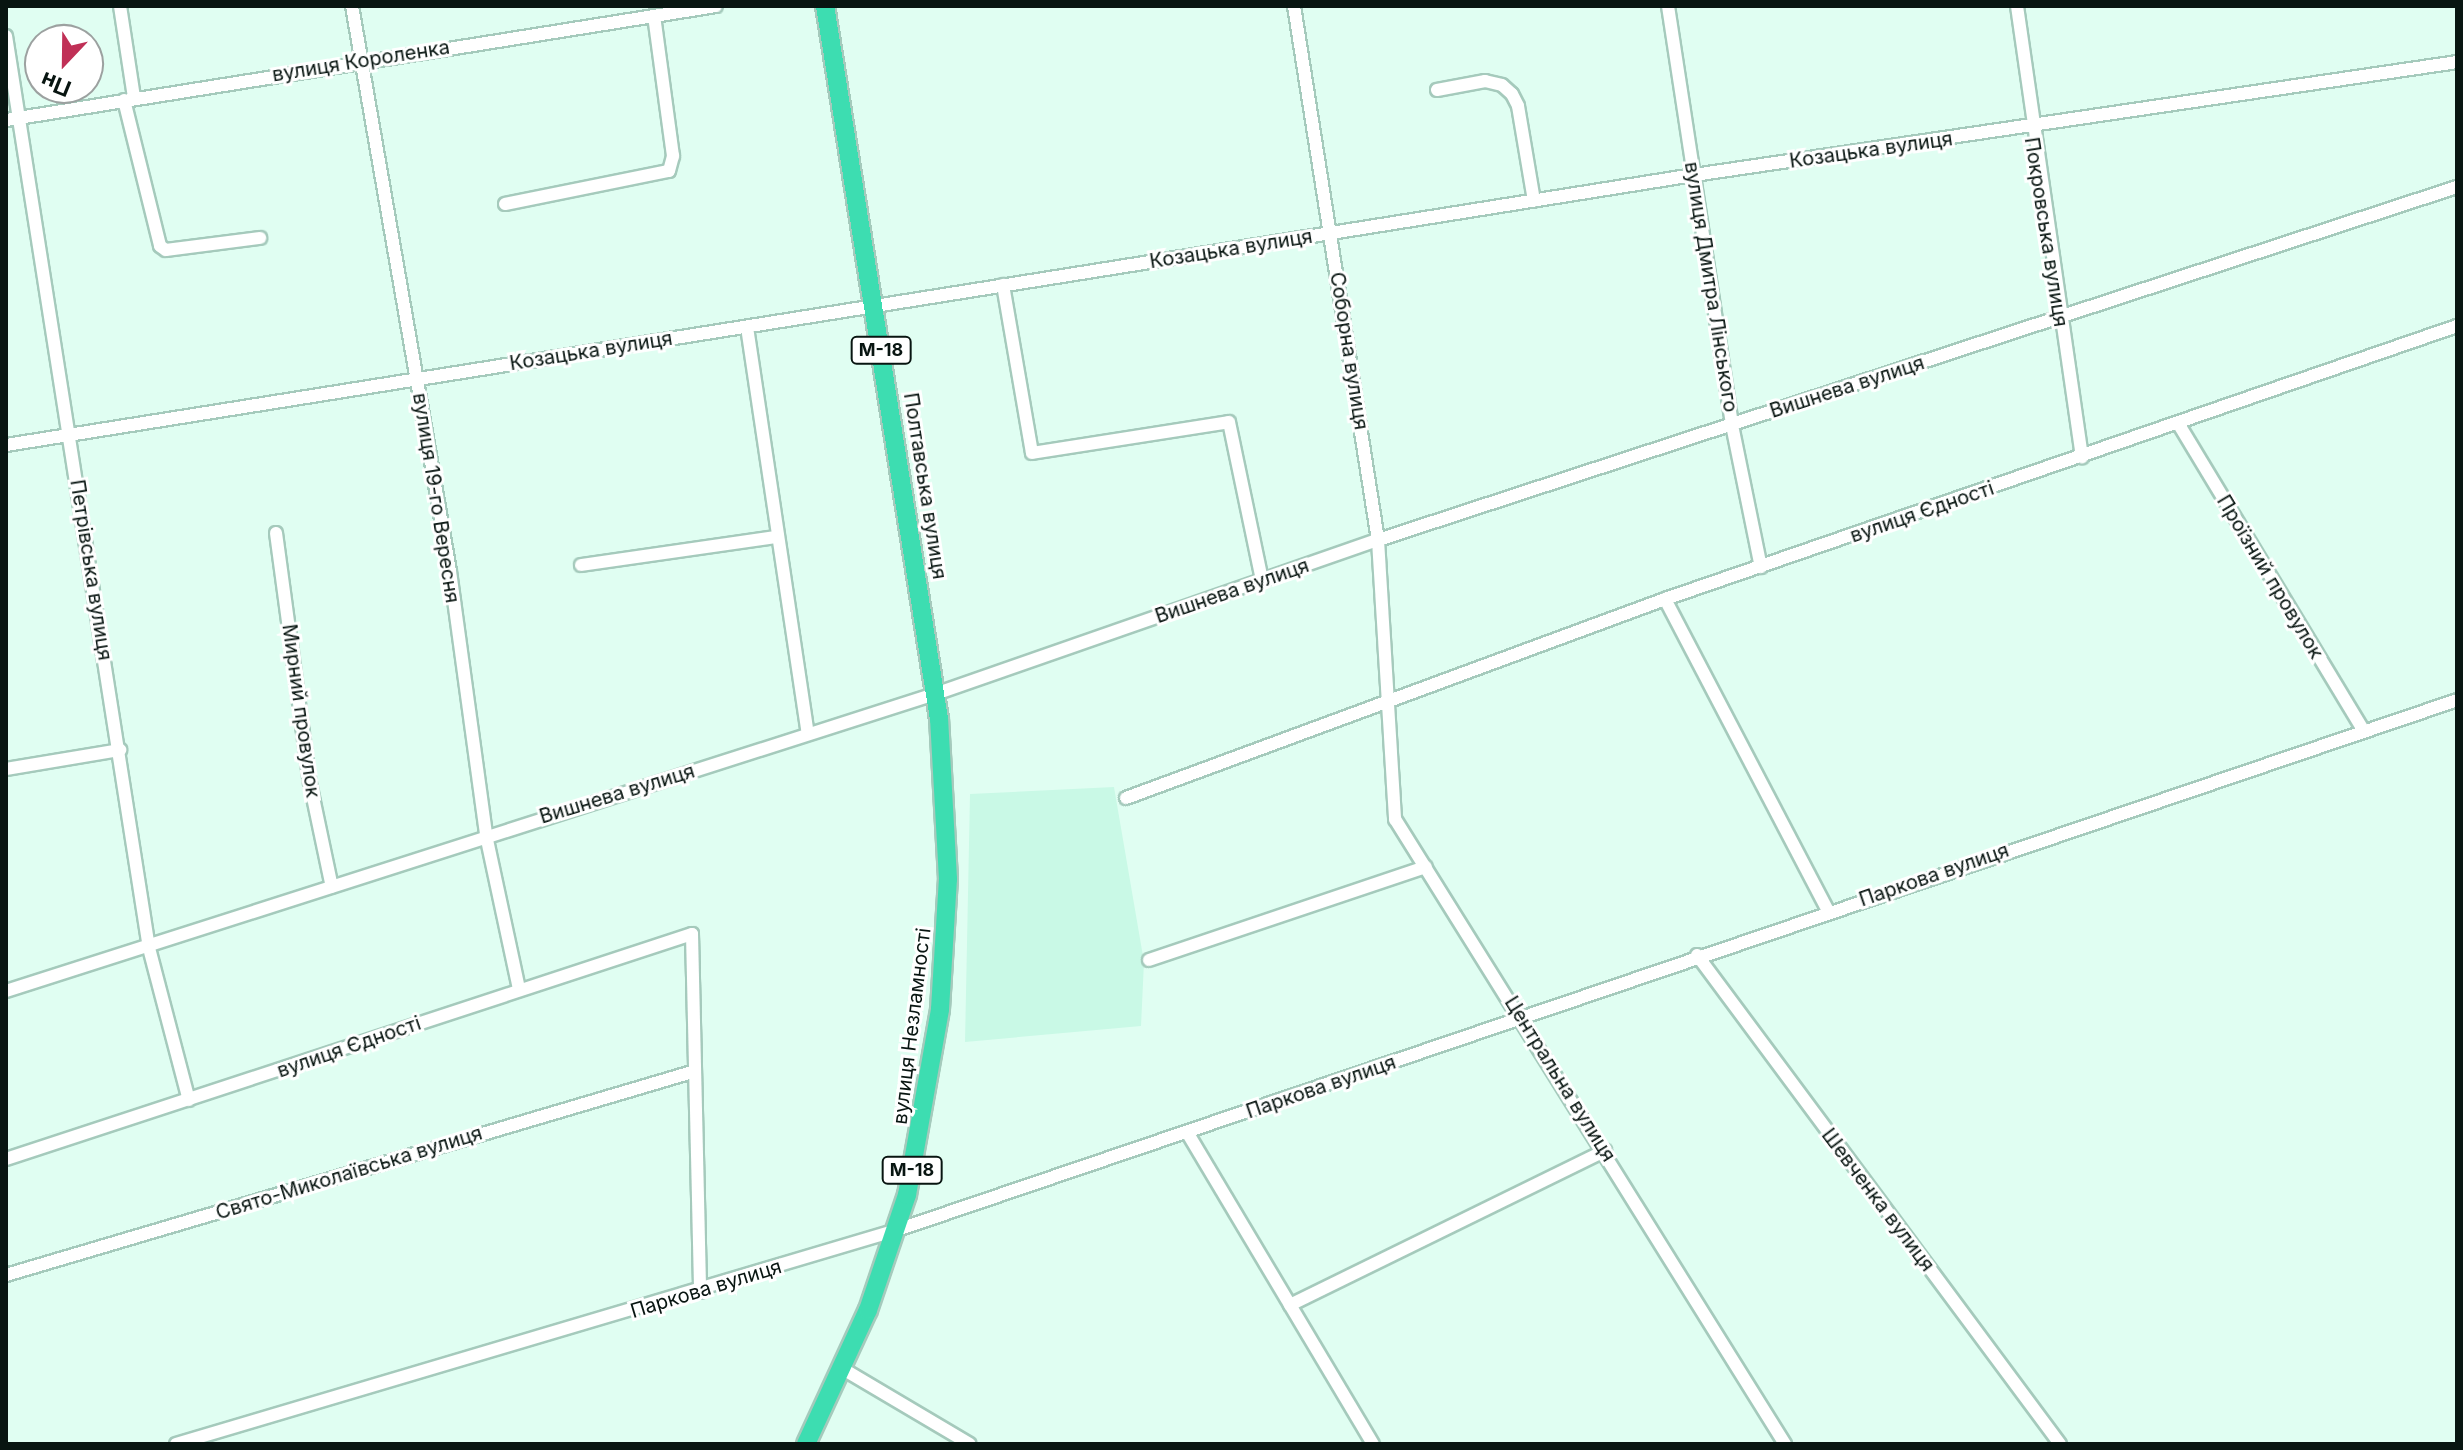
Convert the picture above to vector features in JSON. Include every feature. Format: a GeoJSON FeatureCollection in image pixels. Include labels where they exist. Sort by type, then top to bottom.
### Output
{"type":"FeatureCollection","features":[{"type":"Feature","properties":{"kind":"highway","name":"Полтавська вулиця"},"geometry":{"type":"LineString","coordinates":[[825,6],[935,694],[948,879]]}},
{"type":"Feature","properties":{"kind":"highway","name":"вулиця Незламності"},"geometry":{"type":"LineString","coordinates":[[806,1444],[843,1369],[897,1230],[931,1073],[948,879]]}},
{"type":"Feature","properties":{"kind":"street"},"geometry":{"type":"LineString","coordinates":[[120,6],[129,99],[160,246],[166,250],[260,238]]}},
{"type":"Feature","properties":{"kind":"street","name":"вулиця 19-го Вересня"},"geometry":{"type":"LineString","coordinates":[[352,6],[450,571],[486,835],[519,989]]}},
{"type":"Feature","properties":{"kind":"street","name":"вулиця Короленка"},"geometry":{"type":"LineString","coordinates":[[12,119],[361,60],[716,6]]}},
{"type":"Feature","properties":{"kind":"street","name":"Соборна вулиця"},"geometry":{"type":"LineString","coordinates":[[1294,6],[1378,540],[1386,699]]}},
{"type":"Feature","properties":{"kind":"street","name":"вулиця Дмитра Лінського"},"geometry":{"type":"LineString","coordinates":[[1668,6],[1732,425],[1761,567]]}},
{"type":"Feature","properties":{"kind":"street","name":"Покровська вулиця"},"geometry":{"type":"LineString","coordinates":[[2017,6],[2031,128],[2082,457]]}},
{"type":"Feature","properties":{"kind":"street"},"geometry":{"type":"LineString","coordinates":[[505,204],[669,171],[673,156],[654,16]]}},
{"type":"Feature","properties":{"kind":"street","name":"Петрівська вулиця"},"geometry":{"type":"LineString","coordinates":[[6,36],[12,119],[69,435],[149,948],[189,1100]]}},
{"type":"Feature","properties":{"kind":"street","name":"Козацька вулиця"},"geometry":{"type":"LineString","coordinates":[[6,445],[1694,175],[2031,128],[2457,62]]}},
{"type":"Feature","properties":{"kind":"street"},"geometry":{"type":"LineString","coordinates":[[1437,90],[1485,81],[1502,85],[1512,94],[1518,106],[1534,201]]}},
{"type":"Feature","properties":{"kind":"street","name":"Вишнева вулиця"},"geometry":{"type":"LineString","coordinates":[[6,991],[149,948],[486,835],[935,694],[1378,540],[2457,187]]}},
{"type":"Feature","properties":{"kind":"street"},"geometry":{"type":"LineString","coordinates":[[1003,285],[1032,453],[1229,422],[1262,580]]}},
{"type":"Feature","properties":{"kind":"street","name":"вулиця Єдності"},"geometry":{"type":"LineString","coordinates":[[1126,798],[1386,699],[1665,599],[2457,326]]}},
{"type":"Feature","properties":{"kind":"street"},"geometry":{"type":"LineString","coordinates":[[747,327],[775,537],[808,733]]}},
{"type":"Feature","properties":{"kind":"street","name":"Проїзний провулок"},"geometry":{"type":"LineString","coordinates":[[2178,423],[2363,730]]}},
{"type":"Feature","properties":{"kind":"street","name":"Мирний провулок"},"geometry":{"type":"LineString","coordinates":[[276,533],[310,783],[332,887]]}},
{"type":"Feature","properties":{"kind":"street"},"geometry":{"type":"LineString","coordinates":[[581,565],[775,537]]}},
{"type":"Feature","properties":{"kind":"street"},"geometry":{"type":"LineString","coordinates":[[1665,599],[1828,911]]}},
{"type":"Feature","properties":{"kind":"street","name":"Центральна вулиця"},"geometry":{"type":"LineString","coordinates":[[1386,699],[1395,819],[1524,1018],[1785,1444]]}},
{"type":"Feature","properties":{"kind":"street","name":"Паркова вулиця"},"geometry":{"type":"LineString","coordinates":[[176,1444],[700,1292],[897,1230],[1524,1018],[1697,955],[2457,700]]}},
{"type":"Feature","properties":{"kind":"street"},"geometry":{"type":"LineString","coordinates":[[6,769],[120,750]]}},
{"type":"Feature","properties":{"kind":"street"},"geometry":{"type":"LineString","coordinates":[[1149,960],[1426,867]]}},
{"type":"Feature","properties":{"kind":"street","name":"вулиця Єдності"},"geometry":{"type":"LineString","coordinates":[[6,1159],[692,934],[692,1072]]}},
{"type":"Feature","properties":{"kind":"street","name":"Шевченка вулиця"},"geometry":{"type":"LineString","coordinates":[[1697,955],[2060,1444]]}},
{"type":"Feature","properties":{"kind":"street"},"geometry":{"type":"LineString","coordinates":[[692,1072],[700,1292]]}},
{"type":"Feature","properties":{"kind":"street","name":"Свято-Миколаївська вулиця"},"geometry":{"type":"LineString","coordinates":[[6,1275],[692,1072]]}},
{"type":"Feature","properties":{"kind":"street"},"geometry":{"type":"LineString","coordinates":[[1187,1132],[1373,1444]]}},
{"type":"Feature","properties":{"kind":"street"},"geometry":{"type":"LineString","coordinates":[[1290,1305],[1605,1151]]}},
{"type":"Feature","properties":{"kind":"street"},"geometry":{"type":"LineString","coordinates":[[843,1369],[970,1444]]}},
{"type":"Feature","properties":{"kind":"shaded area"},"geometry":{"type":"Polygon","coordinates":[[[1114,787],[1144,962],[1141,1026],[965,1042],[970,794],[1114,787]]]}}]}
